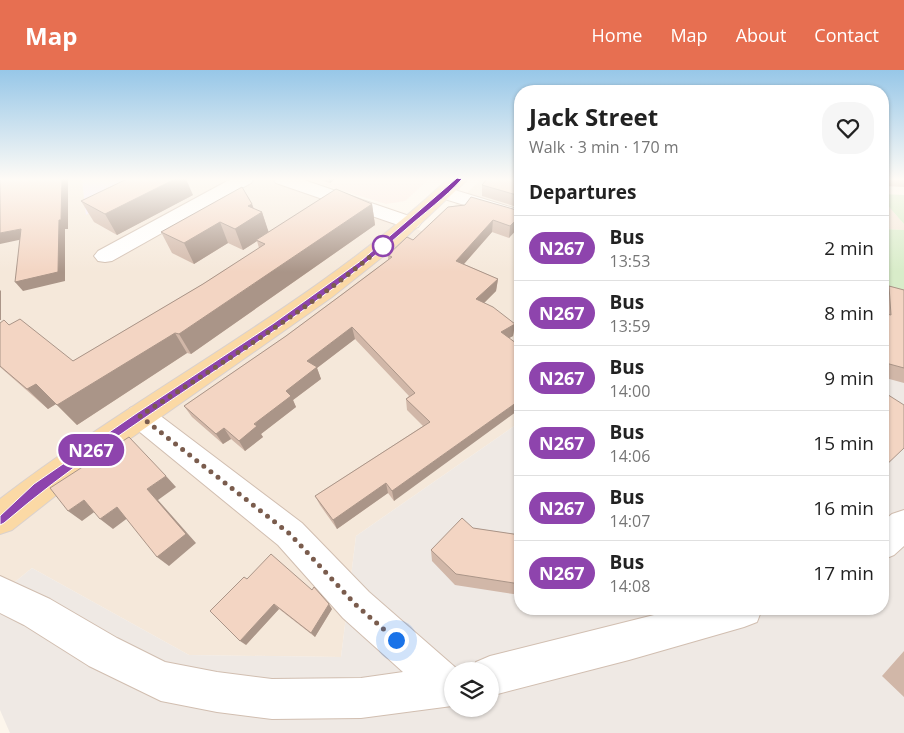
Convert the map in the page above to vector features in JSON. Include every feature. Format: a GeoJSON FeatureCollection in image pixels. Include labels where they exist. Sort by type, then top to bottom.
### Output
{"type":"FeatureCollection","features":[{"type":"Feature","properties":{"kind":"main road"},"geometry":{"type":"LineString","coordinates":[[0,520],[38,488],[140,416],[278,325],[365,262],[425,210]]}},
{"type":"Feature","properties":{"kind":"street"},"geometry":{"type":"LineString","coordinates":[[105,256],[189,210]]}},
{"type":"Feature","properties":{"kind":"street"},"geometry":{"type":"LineString","coordinates":[[314,214],[320,210]]}},
{"type":"Feature","properties":{"kind":"street"},"geometry":{"type":"LineString","coordinates":[[374,210],[411,223]]}},
{"type":"Feature","properties":{"kind":"street"},"geometry":{"type":"LineString","coordinates":[[140,416],[290,534],[356,605],[444,681]]}},
{"type":"Feature","properties":{"kind":"street"},"geometry":{"type":"LineString","coordinates":[[889,538],[904,525]]}},
{"type":"Feature","properties":{"kind":"street"},"geometry":{"type":"LineString","coordinates":[[0,594],[37,612],[103,652],[161,681],[170,683],[217,692],[272,699],[360,698],[444,687]]}},
{"type":"Feature","properties":{"kind":"street"},"geometry":{"type":"LineString","coordinates":[[499,674],[722,615]]}},
{"type":"Feature","properties":{"kind":"shaded area"},"geometry":{"type":"Polygon","coordinates":[[[0,210],[86,210],[86,214],[93,210],[366,210],[427,233],[450,210],[514,210],[514,426],[356,536],[341,657],[189,655],[32,568],[0,594],[0,210]]]}},
{"type":"Feature","properties":{"kind":"shaded area"},"geometry":{"type":"Polygon","coordinates":[[[85,210],[94,210],[86,215],[85,210]]]}},
{"type":"Feature","properties":{"kind":"shaded area"},"geometry":{"type":"Polygon","coordinates":[[[889,210],[892,210],[904,224],[904,230],[889,229],[889,210]]]}},
{"type":"Feature","properties":{"kind":"shaded area"},"geometry":{"type":"Polygon","coordinates":[[[889,297],[904,301],[904,733],[10,733],[0,710],[0,594],[32,568],[189,655],[341,657],[356,536],[514,426],[514,615],[889,615],[889,297]]]}},
{"type":"Feature","properties":{"kind":"green space"},"geometry":{"type":"Polygon","coordinates":[[[892,210],[904,210],[904,224],[892,210]]]}},
{"type":"Feature","properties":{"kind":"green space"},"geometry":{"type":"Polygon","coordinates":[[[889,229],[904,230],[904,301],[889,297],[889,229]]]}},
{"type":"Feature","properties":{"kind":"building"},"geometry":{"type":"Polygon","coordinates":[[[0,210],[61,210],[61,220],[59,220],[58,272],[15,282],[21,229],[0,233],[0,210]]]}},
{"type":"Feature","properties":{"kind":"building"},"geometry":{"type":"Polygon","coordinates":[[[98,210],[113,210],[105,214],[98,210]]]}},
{"type":"Feature","properties":{"kind":"building"},"geometry":{"type":"Polygon","coordinates":[[[201,210],[257,210],[262,212],[235,229],[220,222],[184,243],[161,232],[201,210]]]}},
{"type":"Feature","properties":{"kind":"building"},"geometry":{"type":"Polygon","coordinates":[[[303,210],[363,210],[179,334],[175,333],[57,405],[36,384],[27,389],[0,366],[0,323],[4,320],[9,325],[20,319],[73,361],[203,284],[265,244],[256,240],[303,210]]]}},
{"type":"Feature","properties":{"kind":"building"},"geometry":{"type":"Polygon","coordinates":[[[445,210],[514,210],[514,222],[510,226],[493,220],[456,261],[498,279],[476,299],[493,307],[514,323],[501,332],[514,342],[514,404],[392,491],[386,483],[333,520],[315,496],[430,422],[406,399],[415,393],[352,327],[307,361],[317,367],[286,391],[291,396],[254,424],[257,426],[239,441],[224,428],[216,434],[184,406],[286,336],[392,257],[388,255],[407,237],[413,240],[445,210]]]}},
{"type":"Feature","properties":{"kind":"building"},"geometry":{"type":"Polygon","coordinates":[[[889,286],[904,290],[904,368],[889,364],[889,315],[891,315],[889,286]]]}},
{"type":"Feature","properties":{"kind":"building"},"geometry":{"type":"Polygon","coordinates":[[[889,395],[904,405],[904,448],[889,462],[889,395]]]}},
{"type":"Feature","properties":{"kind":"building"},"geometry":{"type":"Polygon","coordinates":[[[129,437],[166,476],[147,489],[186,534],[157,557],[117,507],[100,519],[84,500],[68,511],[50,488],[129,437]]]}},
{"type":"Feature","properties":{"kind":"building"},"geometry":{"type":"Polygon","coordinates":[[[462,518],[473,528],[514,534],[514,583],[456,574],[431,550],[462,518]]]}},
{"type":"Feature","properties":{"kind":"building"},"geometry":{"type":"Polygon","coordinates":[[[271,554],[312,590],[314,587],[329,604],[311,633],[274,604],[240,641],[210,611],[244,577],[247,579],[271,554]]]}},
{"type":"Feature","properties":{"kind":"bus line","name":"N267"},"geometry":{"type":"LineString","coordinates":[[0,519],[38,488],[140,416],[278,325],[365,262],[424,210]]}},
{"type":"Feature","properties":{"kind":"route"},"geometry":{"type":"LineString","coordinates":[[383,246],[365,262],[278,325],[140,416],[290,534],[356,605],[396,640]]}}]}
